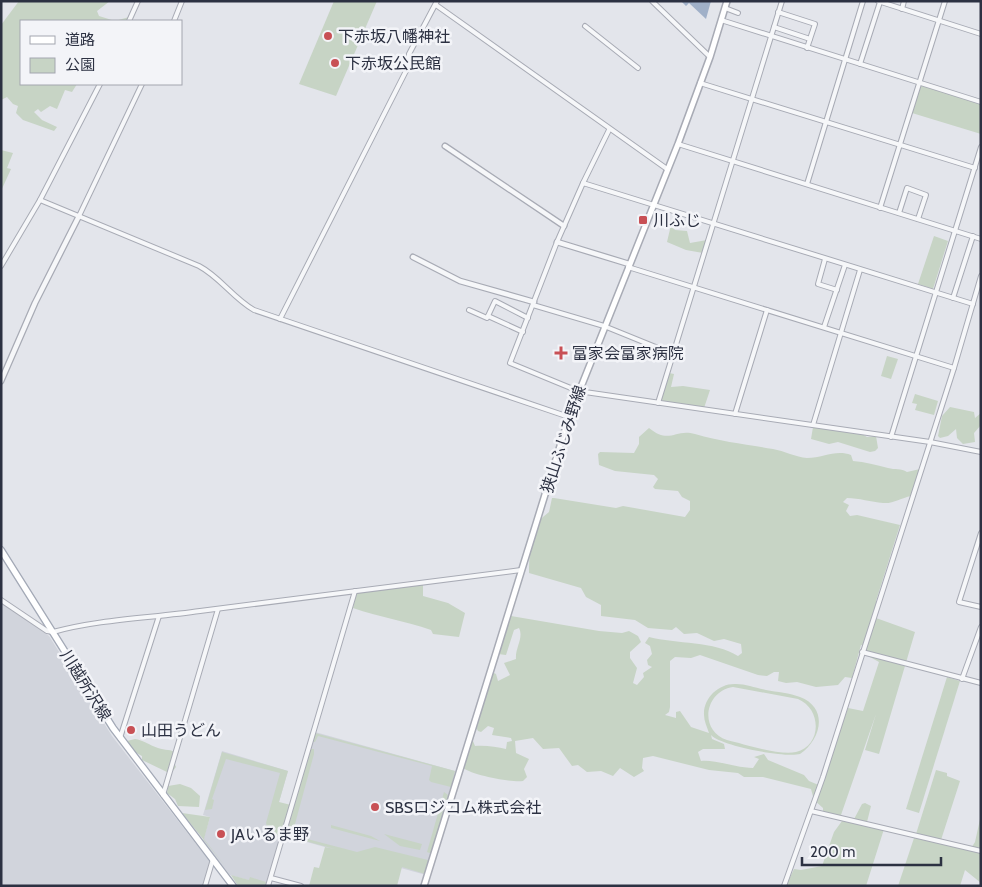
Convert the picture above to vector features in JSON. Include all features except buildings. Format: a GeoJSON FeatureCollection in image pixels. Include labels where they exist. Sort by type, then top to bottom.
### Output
{"type":"FeatureCollection","features":[{"type":"Feature","properties":{"kind":"main road","name":"狭山ふじみ野線"},"geometry":{"type":"LineString","coordinates":[[424,886],[569,416],[678,144],[710,57],[727,1]]}},
{"type":"Feature","properties":{"kind":"main road","name":"川越所沢線"},"geometry":{"type":"LineString","coordinates":[[1,550],[120,738],[233,886]]}},
{"type":"Feature","properties":{"kind":"street"},"geometry":{"type":"LineString","coordinates":[[130,20],[138,1]]}},
{"type":"Feature","properties":{"kind":"street"},"geometry":{"type":"LineString","coordinates":[[174,20],[182,1]]}},
{"type":"Feature","properties":{"kind":"street"},"geometry":{"type":"LineString","coordinates":[[652,1],[710,57]]}},
{"type":"Feature","properties":{"kind":"street"},"geometry":{"type":"LineString","coordinates":[[658,403],[782,1]]}},
{"type":"Feature","properties":{"kind":"street"},"geometry":{"type":"LineString","coordinates":[[807,184],[863,1]]}},
{"type":"Feature","properties":{"kind":"street"},"geometry":{"type":"LineString","coordinates":[[902,9],[904,1]]}},
{"type":"Feature","properties":{"kind":"street"},"geometry":{"type":"LineString","coordinates":[[880,208],[945,1]]}},
{"type":"Feature","properties":{"kind":"street"},"geometry":{"type":"LineString","coordinates":[[860,64],[879,2],[888,3],[981,34]]}},
{"type":"Feature","properties":{"kind":"street"},"geometry":{"type":"LineString","coordinates":[[280,319],[407,69],[409,54],[436,3],[609,130],[667,169]]}},
{"type":"Feature","properties":{"kind":"street"},"geometry":{"type":"LineString","coordinates":[[725,8],[738,12]]}},
{"type":"Feature","properties":{"kind":"street"},"geometry":{"type":"LineString","coordinates":[[778,12],[815,24],[807,48]]}},
{"type":"Feature","properties":{"kind":"street"},"geometry":{"type":"LineString","coordinates":[[721,20],[981,102]]}},
{"type":"Feature","properties":{"kind":"street"},"geometry":{"type":"LineString","coordinates":[[585,26],[638,68]]}},
{"type":"Feature","properties":{"kind":"street"},"geometry":{"type":"LineString","coordinates":[[774,27],[810,39]]}},
{"type":"Feature","properties":{"kind":"street"},"geometry":{"type":"LineString","coordinates":[[700,83],[975,168]]}},
{"type":"Feature","properties":{"kind":"street"},"geometry":{"type":"LineString","coordinates":[[1,266],[40,200],[99,85]]}},
{"type":"Feature","properties":{"kind":"street"},"geometry":{"type":"LineString","coordinates":[[1,381],[35,303],[142,85]]}},
{"type":"Feature","properties":{"kind":"street"},"geometry":{"type":"LineString","coordinates":[[609,130],[557,242],[510,364],[578,392],[930,442],[981,452]]}},
{"type":"Feature","properties":{"kind":"street"},"geometry":{"type":"LineString","coordinates":[[678,144],[981,239]]}},
{"type":"Feature","properties":{"kind":"street"},"geometry":{"type":"LineString","coordinates":[[445,146],[564,226]]}},
{"type":"Feature","properties":{"kind":"street"},"geometry":{"type":"LineString","coordinates":[[891,437],[981,147]]}},
{"type":"Feature","properties":{"kind":"street"},"geometry":{"type":"LineString","coordinates":[[583,183],[972,304]]}},
{"type":"Feature","properties":{"kind":"street"},"geometry":{"type":"LineString","coordinates":[[899,213],[907,188],[926,195],[918,219]]}},
{"type":"Feature","properties":{"kind":"street"},"geometry":{"type":"LineString","coordinates":[[40,200],[199,266],[213,275],[244,304],[280,319],[569,416]]}},
{"type":"Feature","properties":{"kind":"street"},"geometry":{"type":"LineString","coordinates":[[953,298],[973,236]]}},
{"type":"Feature","properties":{"kind":"street"},"geometry":{"type":"LineString","coordinates":[[557,242],[954,368]]}},
{"type":"Feature","properties":{"kind":"street"},"geometry":{"type":"LineString","coordinates":[[413,257],[460,281],[604,326],[673,354]]}},
{"type":"Feature","properties":{"kind":"street"},"geometry":{"type":"LineString","coordinates":[[825,259],[818,284],[837,290]]}},
{"type":"Feature","properties":{"kind":"street"},"geometry":{"type":"LineString","coordinates":[[824,327],[845,265]]}},
{"type":"Feature","properties":{"kind":"street"},"geometry":{"type":"LineString","coordinates":[[813,425],[860,270]]}},
{"type":"Feature","properties":{"kind":"street"},"geometry":{"type":"LineString","coordinates":[[784,886],[811,811],[954,368],[981,276]]}},
{"type":"Feature","properties":{"kind":"street"},"geometry":{"type":"LineString","coordinates":[[488,316],[498,293]]}},
{"type":"Feature","properties":{"kind":"street"},"geometry":{"type":"LineString","coordinates":[[495,301],[528,318]]}},
{"type":"Feature","properties":{"kind":"street"},"geometry":{"type":"LineString","coordinates":[[469,310],[487,318],[488,316],[522,332]]}},
{"type":"Feature","properties":{"kind":"street"},"geometry":{"type":"LineString","coordinates":[[735,414],[768,310]]}},
{"type":"Feature","properties":{"kind":"street"},"geometry":{"type":"LineString","coordinates":[[981,533],[959,602],[981,607]]}},
{"type":"Feature","properties":{"kind":"street"},"geometry":{"type":"LineString","coordinates":[[1,600],[53,632],[159,616],[355,592],[392,585],[521,570]]}},
{"type":"Feature","properties":{"kind":"street"},"geometry":{"type":"LineString","coordinates":[[268,886],[355,592]]}},
{"type":"Feature","properties":{"kind":"street"},"geometry":{"type":"LineString","coordinates":[[163,795],[218,609]]}},
{"type":"Feature","properties":{"kind":"street"},"geometry":{"type":"LineString","coordinates":[[120,738],[159,616]]}},
{"type":"Feature","properties":{"kind":"street"},"geometry":{"type":"LineString","coordinates":[[962,679],[981,627]]}},
{"type":"Feature","properties":{"kind":"street"},"geometry":{"type":"LineString","coordinates":[[862,652],[981,683]]}},
{"type":"Feature","properties":{"kind":"street"},"geometry":{"type":"LineString","coordinates":[[811,811],[981,851]]}},
{"type":"Feature","properties":{"kind":"street"},"geometry":{"type":"LineString","coordinates":[[206,886],[213,859]]}},
{"type":"Feature","properties":{"kind":"street"},"geometry":{"type":"LineString","coordinates":[[271,878],[301,886]]}},
{"type":"Feature","properties":{"kind":"shaded area"},"geometry":{"type":"Polygon","coordinates":[[[1,602],[49,636],[112,736],[210,862],[204,886],[1,886],[1,602]]]}},
{"type":"Feature","properties":{"kind":"shaded area"},"geometry":{"type":"Polygon","coordinates":[[[315,732],[455,771],[426,875],[285,836],[315,732]]]}},
{"type":"Feature","properties":{"kind":"shaded area"},"geometry":{"type":"Polygon","coordinates":[[[222,751],[288,771],[270,833],[281,837],[266,885],[230,875],[203,841],[210,817],[203,815],[222,751]]]}},
{"type":"Feature","properties":{"kind":"green space"},"geometry":{"type":"Polygon","coordinates":[[[19,1],[110,1],[97,11],[99,16],[112,20],[20,20],[20,85],[76,85],[72,92],[65,90],[57,109],[50,106],[41,112],[38,109],[34,112],[42,120],[57,127],[54,131],[23,120],[16,113],[18,106],[13,104],[7,97],[1,100],[1,25],[19,1]]]}},
{"type":"Feature","properties":{"kind":"green space"},"geometry":{"type":"Polygon","coordinates":[[[334,1],[377,1],[336,96],[299,84],[334,1]]]}},
{"type":"Feature","properties":{"kind":"green space"},"geometry":{"type":"Polygon","coordinates":[[[921,84],[981,103],[981,134],[912,113],[921,84]]]}},
{"type":"Feature","properties":{"kind":"green space"},"geometry":{"type":"Polygon","coordinates":[[[1,150],[13,153],[7,168],[11,169],[1,191],[1,150]]]}},
{"type":"Feature","properties":{"kind":"green space"},"geometry":{"type":"Polygon","coordinates":[[[671,225],[675,230],[687,231],[690,243],[707,240],[703,253],[686,250],[667,242],[671,225]]]}},
{"type":"Feature","properties":{"kind":"green space"},"geometry":{"type":"Polygon","coordinates":[[[934,236],[948,241],[933,289],[918,284],[934,236]]]}},
{"type":"Feature","properties":{"kind":"green space"},"geometry":{"type":"Polygon","coordinates":[[[887,356],[898,359],[891,379],[881,376],[887,356]]]}},
{"type":"Feature","properties":{"kind":"green space"},"geometry":{"type":"Polygon","coordinates":[[[669,373],[674,374],[671,387],[683,386],[710,390],[704,408],[664,405],[661,396],[669,373]]]}},
{"type":"Feature","properties":{"kind":"green space"},"geometry":{"type":"Polygon","coordinates":[[[915,394],[938,401],[934,415],[915,410],[917,404],[912,403],[915,394]]]}},
{"type":"Feature","properties":{"kind":"green space"},"geometry":{"type":"Polygon","coordinates":[[[950,407],[974,412],[975,418],[981,413],[981,425],[974,433],[975,442],[963,444],[957,438],[956,429],[948,436],[940,438],[938,436],[942,416],[950,407]]]}},
{"type":"Feature","properties":{"kind":"green space"},"geometry":{"type":"Polygon","coordinates":[[[813,427],[862,434],[867,437],[876,436],[878,448],[870,452],[838,442],[829,444],[811,439],[813,427]]]}},
{"type":"Feature","properties":{"kind":"green space"},"geometry":{"type":"Polygon","coordinates":[[[649,428],[662,435],[688,433],[773,449],[807,458],[845,453],[851,455],[853,461],[907,472],[920,469],[911,496],[887,503],[847,498],[843,502],[849,505],[846,511],[850,516],[857,515],[900,525],[876,601],[876,618],[915,632],[879,754],[865,750],[876,714],[841,815],[836,816],[823,811],[823,808],[814,800],[811,789],[763,777],[744,777],[738,773],[709,770],[653,756],[643,758],[642,768],[644,771],[634,777],[620,768],[613,776],[601,771],[587,772],[578,765],[572,766],[559,748],[543,749],[533,738],[515,741],[516,753],[529,759],[524,769],[527,777],[523,781],[509,781],[490,777],[462,767],[465,753],[469,750],[471,736],[475,746],[506,749],[507,742],[512,741],[511,738],[492,735],[494,728],[488,726],[481,732],[478,731],[475,725],[492,672],[496,674],[498,681],[510,675],[504,663],[516,659],[520,639],[519,628],[514,630],[506,655],[498,654],[511,616],[599,631],[622,633],[629,631],[638,636],[641,642],[630,652],[630,658],[637,668],[633,683],[637,685],[644,677],[643,673],[652,667],[648,665],[647,660],[652,654],[650,646],[645,643],[649,637],[707,645],[729,651],[738,656],[742,653],[741,644],[724,639],[714,641],[697,633],[684,634],[676,627],[672,630],[648,628],[635,620],[601,616],[601,605],[586,597],[581,588],[529,573],[534,532],[540,520],[549,512],[552,498],[616,508],[623,506],[685,517],[690,510],[690,501],[682,497],[678,491],[655,489],[653,487],[658,479],[654,475],[615,471],[599,465],[598,454],[600,452],[634,453],[639,444],[639,437],[649,428]],[[861,645],[852,678],[845,677],[838,685],[816,687],[797,682],[786,683],[778,681],[779,672],[774,672],[767,676],[758,675],[700,655],[691,658],[675,657],[670,661],[670,707],[669,712],[665,715],[676,718],[676,712],[680,711],[691,727],[709,733],[704,717],[704,709],[709,697],[724,686],[730,684],[744,685],[800,697],[809,702],[815,709],[819,724],[813,741],[800,754],[792,755],[754,750],[727,743],[711,735],[712,739],[724,744],[725,749],[703,749],[698,752],[701,761],[753,768],[759,759],[754,757],[764,754],[768,760],[804,775],[809,781],[821,786],[848,708],[863,711],[879,662],[870,657],[865,646],[861,645]],[[733,687],[724,690],[711,703],[709,720],[712,728],[718,735],[727,740],[762,749],[789,753],[805,748],[811,743],[816,727],[815,719],[806,704],[798,699],[733,687]]]}},
{"type":"Feature","properties":{"kind":"green space"},"geometry":{"type":"Polygon","coordinates":[[[423,585],[423,596],[448,603],[465,613],[459,637],[433,634],[431,630],[353,608],[356,593],[423,585]]]}},
{"type":"Feature","properties":{"kind":"green space"},"geometry":{"type":"Polygon","coordinates":[[[947,677],[960,681],[919,813],[906,809],[947,677]]]}},
{"type":"Feature","properties":{"kind":"green space"},"geometry":{"type":"Polygon","coordinates":[[[315,733],[455,771],[451,787],[429,780],[432,766],[318,736],[315,742],[313,742],[315,733]]]}},
{"type":"Feature","properties":{"kind":"green space"},"geometry":{"type":"Polygon","coordinates":[[[135,739],[175,752],[177,754],[174,762],[176,767],[172,772],[167,772],[142,760],[142,756],[133,751],[127,741],[135,739]]]}},
{"type":"Feature","properties":{"kind":"green space"},"geometry":{"type":"Polygon","coordinates":[[[310,749],[314,749],[314,754],[292,835],[357,852],[375,847],[428,860],[425,874],[402,867],[397,886],[309,886],[314,867],[319,868],[325,847],[335,849],[286,836],[310,749]]]}},
{"type":"Feature","properties":{"kind":"green space"},"geometry":{"type":"Polygon","coordinates":[[[222,752],[288,771],[279,802],[291,805],[281,836],[269,833],[266,823],[280,773],[226,759],[212,799],[214,800],[212,809],[205,810],[222,752]]]}},
{"type":"Feature","properties":{"kind":"green space"},"geometry":{"type":"Polygon","coordinates":[[[936,770],[947,773],[947,776],[960,781],[941,840],[916,834],[936,770]]]}},
{"type":"Feature","properties":{"kind":"green space"},"geometry":{"type":"Polygon","coordinates":[[[180,784],[191,788],[200,796],[199,807],[178,806],[175,799],[167,793],[168,786],[180,784]]]}},
{"type":"Feature","properties":{"kind":"green space"},"geometry":{"type":"Polygon","coordinates":[[[444,792],[448,795],[432,854],[427,852],[444,792]]]}},
{"type":"Feature","properties":{"kind":"green space"},"geometry":{"type":"Polygon","coordinates":[[[865,803],[871,806],[867,822],[884,829],[866,886],[786,886],[794,869],[801,870],[822,866],[834,832],[842,821],[852,823],[862,804],[865,803]]]}},
{"type":"Feature","properties":{"kind":"green space"},"geometry":{"type":"Polygon","coordinates":[[[182,813],[210,817],[204,839],[225,866],[182,813]]]}},
{"type":"Feature","properties":{"kind":"green space"},"geometry":{"type":"Polygon","coordinates":[[[981,815],[981,883],[965,870],[960,886],[898,886],[914,838],[970,850],[975,842],[981,815]]]}},
{"type":"Feature","properties":{"kind":"green space"},"geometry":{"type":"Polygon","coordinates":[[[331,825],[371,836],[380,841],[331,828],[331,825]]]}},
{"type":"Feature","properties":{"kind":"green space"},"geometry":{"type":"Polygon","coordinates":[[[384,834],[422,844],[420,850],[400,846],[384,834]]]}},
{"type":"Feature","properties":{"kind":"green space"},"geometry":{"type":"Polygon","coordinates":[[[231,875],[249,880],[250,877],[266,882],[265,886],[238,886],[231,875]]]}},
{"type":"Feature","properties":{"kind":"water"},"geometry":{"type":"Polygon","coordinates":[[[681,1],[711,1],[706,19],[689,3],[686,6],[681,1]]]}},
{"type":"Feature","properties":{"kind":"place","name":"下赤坂八幡神社"},"geometry":{"type":"Point","coordinates":[328,36]}},
{"type":"Feature","properties":{"kind":"place","name":"下赤坂公民館"},"geometry":{"type":"Point","coordinates":[335,63]}},
{"type":"Feature","properties":{"kind":"place","name":"川ふじ"},"geometry":{"type":"Point","coordinates":[643,220]}},
{"type":"Feature","properties":{"kind":"place","name":"富家会富家病院"},"geometry":{"type":"Point","coordinates":[561,353]}},
{"type":"Feature","properties":{"kind":"place","name":"山田うどん"},"geometry":{"type":"Point","coordinates":[131,730]}},
{"type":"Feature","properties":{"kind":"place","name":"SBSロジコム株式会社"},"geometry":{"type":"Point","coordinates":[375,807]}},
{"type":"Feature","properties":{"kind":"place","name":"JAいるま野"},"geometry":{"type":"Point","coordinates":[221,834]}}]}
